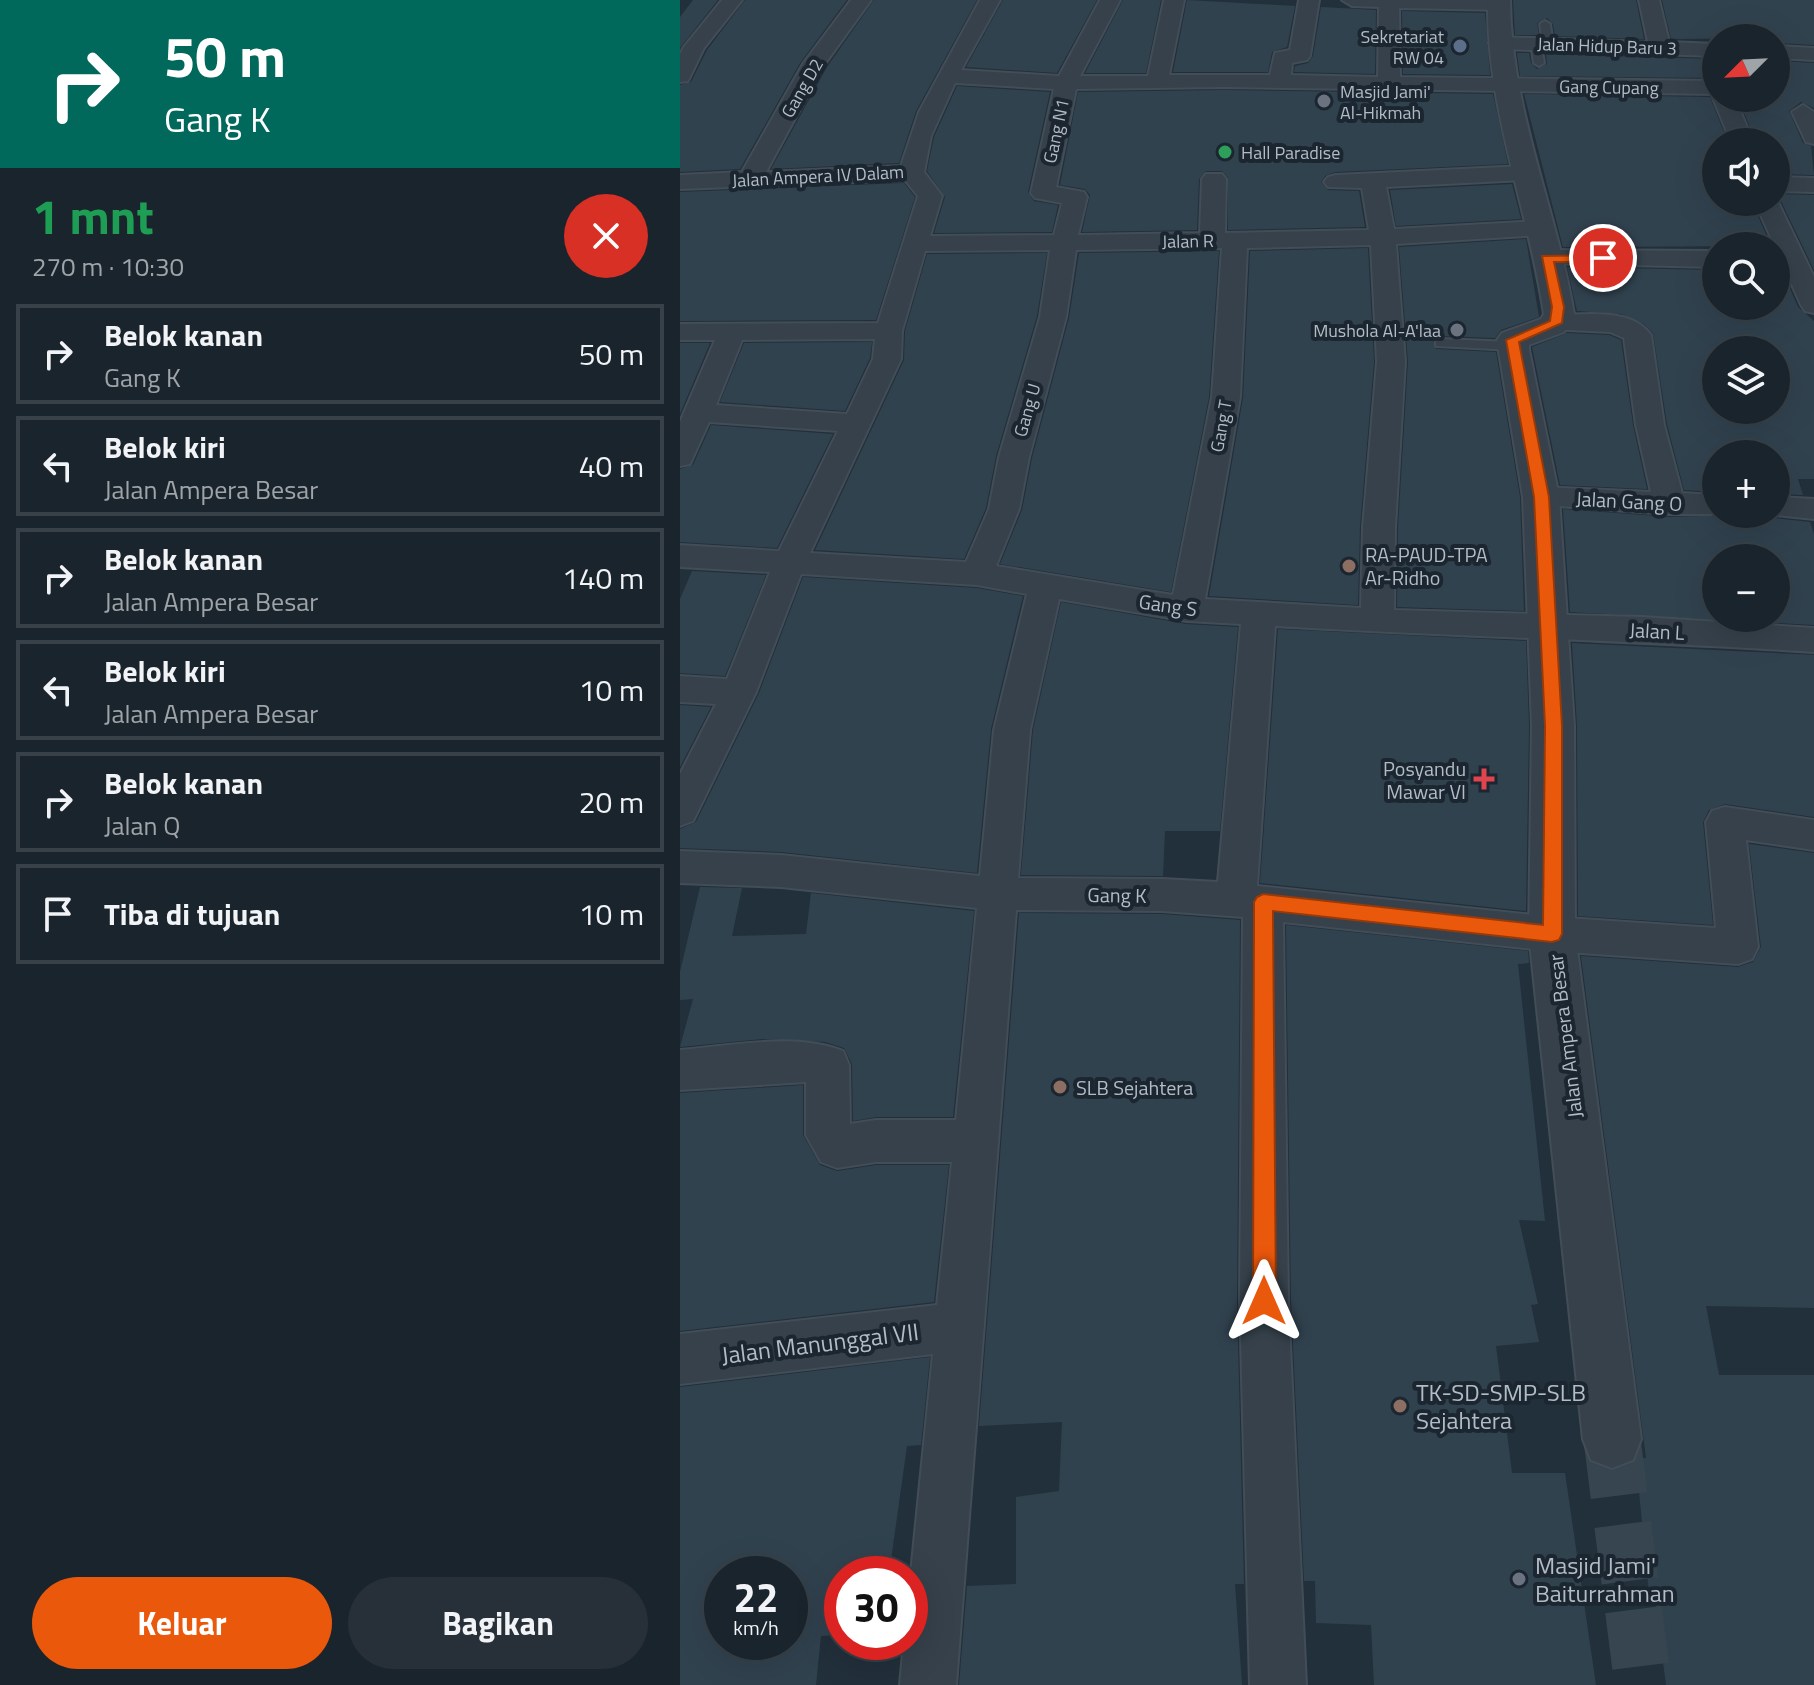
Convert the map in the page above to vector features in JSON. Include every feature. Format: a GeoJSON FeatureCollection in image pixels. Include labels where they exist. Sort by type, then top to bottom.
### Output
{"type":"FeatureCollection","features":[{"type":"Feature","properties":{"kind":"street"},"geometry":{"type":"LineString","coordinates":[[680,76],[694,47],[732,0]]}},
{"type":"Feature","properties":{"kind":"street","name":"Gang D2"},"geometry":{"type":"LineString","coordinates":[[749,181],[814,64],[861,0]]}},
{"type":"Feature","properties":{"kind":"street","name":"Jalan Ampera IV Dalam"},"geometry":{"type":"LineString","coordinates":[[680,182],[912,173],[914,156],[947,76],[990,0]]}},
{"type":"Feature","properties":{"kind":"street","name":"Gang N1"},"geometry":{"type":"LineString","coordinates":[[1064,243],[1075,197],[1043,193],[1066,83],[1110,0]]}},
{"type":"Feature","properties":{"kind":"street"},"geometry":{"type":"LineString","coordinates":[[1157,82],[1174,0]]}},
{"type":"Feature","properties":{"kind":"street"},"geometry":{"type":"LineString","coordinates":[[1280,82],[1282,57],[1300,56],[1309,0]]}},
{"type":"Feature","properties":{"kind":"street","name":"Jalan Hidup Baru 3"},"geometry":{"type":"LineString","coordinates":[[1352,0],[1389,1],[1523,32],[1702,49]]}},
{"type":"Feature","properties":{"kind":"street"},"geometry":{"type":"LineString","coordinates":[[1649,0],[1660,47]]}},
{"type":"Feature","properties":{"kind":"street"},"geometry":{"type":"LineString","coordinates":[[1389,1],[1389,85]]}},
{"type":"Feature","properties":{"kind":"street"},"geometry":{"type":"LineString","coordinates":[[1523,32],[1503,84],[1544,243],[1558,307],[1556,323]]}},
{"type":"Feature","properties":{"kind":"street"},"geometry":{"type":"LineString","coordinates":[[1790,53],[1814,54]]}},
{"type":"Feature","properties":{"kind":"street","name":"Gang Cupang"},"geometry":{"type":"LineString","coordinates":[[947,76],[1066,83],[1280,82],[1702,88]]}},
{"type":"Feature","properties":{"kind":"street"},"geometry":{"type":"LineString","coordinates":[[1448,84],[1455,113]]}},
{"type":"Feature","properties":{"kind":"street"},"geometry":{"type":"LineString","coordinates":[[1803,112],[1814,137]]}},
{"type":"Feature","properties":{"kind":"street"},"geometry":{"type":"LineString","coordinates":[[680,811],[739,692],[789,564],[887,359],[889,331],[930,196],[912,173]]}},
{"type":"Feature","properties":{"kind":"street"},"geometry":{"type":"LineString","coordinates":[[1336,182],[1524,173]]}},
{"type":"Feature","properties":{"kind":"street","name":"Gang T"},"geometry":{"type":"LineString","coordinates":[[1187,609],[1226,397],[1224,241],[1214,179]]}},
{"type":"Feature","properties":{"kind":"street"},"geometry":{"type":"LineString","coordinates":[[1373,181],[1383,237],[1391,362],[1379,527],[1377,619]]}},
{"type":"Feature","properties":{"kind":"street"},"geometry":{"type":"LineString","coordinates":[[1790,184],[1814,185]]}},
{"type":"Feature","properties":{"kind":"street"},"geometry":{"type":"LineString","coordinates":[[1774,216],[1814,305]]}},
{"type":"Feature","properties":{"kind":"street","name":"Jalan R"},"geometry":{"type":"LineString","coordinates":[[915,244],[1383,237],[1544,243],[1702,258]]}},
{"type":"Feature","properties":{"kind":"street","name":"Gang U"},"geometry":{"type":"LineString","coordinates":[[977,574],[1004,509],[1014,457],[1053,317],[1064,243]]}},
{"type":"Feature","properties":{"kind":"street"},"geometry":{"type":"LineString","coordinates":[[1513,346],[1513,340],[1525,333],[1556,323],[1612,324],[1629,328],[1637,335],[1650,425],[1669,504]]}},
{"type":"Feature","properties":{"kind":"street"},"geometry":{"type":"LineString","coordinates":[[680,457],[732,331]]}},
{"type":"Feature","properties":{"kind":"street"},"geometry":{"type":"LineString","coordinates":[[680,332],[889,331]]}},
{"type":"Feature","properties":{"kind":"street","name":"Jalan Ampera Besar"},"geometry":{"type":"LineString","coordinates":[[1513,346],[1541,497],[1553,726],[1552,934],[1612,1439]]}},
{"type":"Feature","properties":{"kind":"street"},"geometry":{"type":"LineString","coordinates":[[699,413],[854,423]]}},
{"type":"Feature","properties":{"kind":"street","name":"Jalan Gang O"},"geometry":{"type":"LineString","coordinates":[[1541,497],[1702,505]]}},
{"type":"Feature","properties":{"kind":"street"},"geometry":{"type":"LineString","coordinates":[[1790,508],[1814,509]]}},
{"type":"Feature","properties":{"kind":"street","name":"Gang S"},"geometry":{"type":"LineString","coordinates":[[680,556],[977,574],[1045,588],[1187,609],[1465,626],[1549,626]]}},
{"type":"Feature","properties":{"kind":"street"},"geometry":{"type":"LineString","coordinates":[[928,1685],[1012,730],[1045,588]]}},
{"type":"Feature","properties":{"kind":"street"},"geometry":{"type":"LineString","coordinates":[[1259,613],[1250,901],[1278,1685]]}},
{"type":"Feature","properties":{"kind":"street","name":"Jalan L"},"geometry":{"type":"LineString","coordinates":[[1549,626],[1814,640]]}},
{"type":"Feature","properties":{"kind":"street"},"geometry":{"type":"LineString","coordinates":[[680,689],[739,692]]}},
{"type":"Feature","properties":{"kind":"street","name":"Gang K"},"geometry":{"type":"LineString","coordinates":[[680,867],[781,871],[996,894],[1162,895],[1250,901],[1552,934],[1738,947],[1725,822],[1814,835]]}},
{"type":"Feature","properties":{"kind":"street"},"geometry":{"type":"LineString","coordinates":[[680,1070],[767,1063],[823,1063],[828,1065],[828,1135],[837,1147],[876,1141],[975,1141]]}},
{"type":"Feature","properties":{"kind":"street","name":"Jalan Manunggal VII"},"geometry":{"type":"LineString","coordinates":[[680,1359],[961,1326]]}},
{"type":"Feature","properties":{"kind":"lane"},"geometry":{"type":"LineString","coordinates":[[1441,343],[1513,346]]}},
{"type":"Feature","properties":{"kind":"building"},"geometry":{"type":"Polygon","coordinates":[[[693,0],[718,0],[680,48],[680,17],[693,0]]]}},
{"type":"Feature","properties":{"kind":"building"},"geometry":{"type":"Polygon","coordinates":[[[745,0],[847,0],[800,63],[740,169],[680,172],[680,85],[691,82],[707,50],[745,0]]]}},
{"type":"Feature","properties":{"kind":"building"},"geometry":{"type":"Polygon","coordinates":[[[874,0],[977,0],[916,111],[899,163],[771,169],[827,67],[874,0]]]}},
{"type":"Feature","properties":{"kind":"building"},"geometry":{"type":"Polygon","coordinates":[[[1003,0],[1097,0],[1057,73],[966,67],[1003,0]]]}},
{"type":"Feature","properties":{"kind":"building"},"geometry":{"type":"Polygon","coordinates":[[[1123,0],[1161,0],[1146,73],[1085,73],[1123,0]]]}},
{"type":"Feature","properties":{"kind":"building"},"geometry":{"type":"Polygon","coordinates":[[[1187,0],[1295,6],[1287,47],[1272,52],[1268,72],[1173,72],[1187,0]]]}},
{"type":"Feature","properties":{"kind":"building"},"geometry":{"type":"Polygon","coordinates":[[[1513,0],[1636,0],[1644,39],[1555,36],[1553,24],[1547,18],[1537,23],[1539,35],[1515,35],[1513,0]]]}},
{"type":"Feature","properties":{"kind":"building"},"geometry":{"type":"Polygon","coordinates":[[[1662,0],[1814,0],[1814,45],[1790,44],[1790,24],[1702,24],[1702,39],[1671,39],[1662,0]]]}},
{"type":"Feature","properties":{"kind":"building"},"geometry":{"type":"Polygon","coordinates":[[[1321,7],[1376,10],[1375,74],[1294,72],[1295,66],[1308,63],[1313,56],[1321,7]]]}},
{"type":"Feature","properties":{"kind":"building"},"geometry":{"type":"Polygon","coordinates":[[[1402,11],[1485,13],[1490,75],[1403,74],[1402,11]]]}},
{"type":"Feature","properties":{"kind":"building"},"geometry":{"type":"Polygon","coordinates":[[[1517,53],[1529,53],[1531,63],[1537,69],[1547,64],[1546,54],[1702,59],[1702,78],[1520,76],[1517,53]]]}},
{"type":"Feature","properties":{"kind":"building"},"geometry":{"type":"Polygon","coordinates":[[[1790,62],[1814,63],[1814,108],[1801,102],[1790,110],[1790,62]]]}},
{"type":"Feature","properties":{"kind":"building"},"geometry":{"type":"Polygon","coordinates":[[[957,86],[1050,92],[1028,192],[1034,201],[1058,205],[1052,232],[934,233],[945,197],[927,171],[934,137],[957,86]]]}},
{"type":"Feature","properties":{"kind":"building"},"geometry":{"type":"Polygon","coordinates":[[[1225,90],[1493,94],[1508,164],[1326,175],[1321,182],[1328,190],[1359,191],[1365,227],[1228,230],[1228,177],[1222,171],[1206,171],[1199,179],[1197,230],[1082,232],[1090,195],[1085,189],[1060,185],[1078,92],[1225,90]]]}},
{"type":"Feature","properties":{"kind":"building"},"geometry":{"type":"Polygon","coordinates":[[[1524,94],[1702,97],[1702,112],[1716,112],[1722,128],[1702,128],[1702,216],[1758,216],[1765,232],[1702,232],[1702,246],[1563,247],[1524,94]]]}},
{"type":"Feature","properties":{"kind":"building"},"geometry":{"type":"Polygon","coordinates":[[[1744,112],[1789,112],[1803,143],[1811,146],[1814,175],[1790,174],[1790,128],[1750,128],[1744,112]]]}},
{"type":"Feature","properties":{"kind":"building"},"geometry":{"type":"Polygon","coordinates":[[[904,183],[915,197],[876,320],[680,321],[680,192],[904,183]]]}},
{"type":"Feature","properties":{"kind":"building"},"geometry":{"type":"Polygon","coordinates":[[[1512,184],[1521,219],[1396,226],[1390,190],[1512,184]]]}},
{"type":"Feature","properties":{"kind":"building"},"geometry":{"type":"Polygon","coordinates":[[[1790,194],[1814,195],[1814,270],[1788,216],[1790,194]]]}},
{"type":"Feature","properties":{"kind":"building"},"geometry":{"type":"Polygon","coordinates":[[[1526,239],[1539,317],[1501,330],[1495,338],[1441,336],[1433,340],[1436,349],[1496,352],[1520,497],[1524,611],[1397,607],[1398,527],[1408,362],[1399,247],[1526,239]]]}},
{"type":"Feature","properties":{"kind":"building"},"geometry":{"type":"Polygon","coordinates":[[[1368,248],[1374,362],[1360,527],[1358,605],[1209,596],[1243,398],[1250,251],[1368,248]]]}},
{"type":"Feature","properties":{"kind":"building"},"geometry":{"type":"Polygon","coordinates":[[[1219,251],[1209,397],[1171,592],[1000,564],[1022,510],[1032,458],[1069,318],[1079,253],[1219,251]]]}},
{"type":"Feature","properties":{"kind":"building"},"geometry":{"type":"Polygon","coordinates":[[[1047,253],[1037,316],[996,456],[986,508],[964,559],[815,550],[904,360],[905,331],[927,254],[1047,253]]]}},
{"type":"Feature","properties":{"kind":"building"},"geometry":{"type":"Polygon","coordinates":[[[1567,267],[1702,270],[1702,320],[1790,320],[1790,288],[1798,307],[1814,321],[1814,479],[1798,479],[1803,495],[1790,495],[1790,440],[1702,440],[1702,491],[1684,490],[1667,424],[1653,333],[1644,324],[1621,314],[1577,311],[1567,267]]]}},
{"type":"Feature","properties":{"kind":"building"},"geometry":{"type":"Polygon","coordinates":[[[1567,333],[1609,335],[1621,340],[1633,425],[1647,489],[1560,485],[1532,347],[1567,333]]]}},
{"type":"Feature","properties":{"kind":"building"},"geometry":{"type":"Polygon","coordinates":[[[872,342],[870,358],[845,411],[720,402],[744,343],[872,342]]]}},
{"type":"Feature","properties":{"kind":"building"},"geometry":{"type":"Polygon","coordinates":[[[680,343],[710,343],[680,414],[680,343]]]}},
{"type":"Feature","properties":{"kind":"building"},"geometry":{"type":"Polygon","coordinates":[[[711,425],[833,434],[777,548],[680,542],[680,469],[693,465],[711,425]]]}},
{"type":"Feature","properties":{"kind":"building"},"geometry":{"type":"Polygon","coordinates":[[[1563,509],[1669,517],[1702,516],[1702,528],[1790,528],[1790,520],[1810,522],[1814,534],[1814,625],[1790,624],[1790,544],[1702,544],[1702,619],[1570,612],[1563,509]]]}},
{"type":"Feature","properties":{"kind":"building"},"geometry":{"type":"Polygon","coordinates":[[[692,571],[766,575],[725,676],[680,673],[680,599],[692,571]]]}},
{"type":"Feature","properties":{"kind":"building"},"geometry":{"type":"Polygon","coordinates":[[[803,577],[977,588],[1023,596],[991,729],[977,873],[781,852],[680,848],[680,829],[696,822],[759,693],[803,577]]]}},
{"type":"Feature","properties":{"kind":"building"},"geometry":{"type":"Polygon","coordinates":[[[1061,602],[1186,624],[1238,627],[1220,831],[1165,831],[1163,876],[1021,875],[1033,730],[1061,602]]]}},
{"type":"Feature","properties":{"kind":"building"},"geometry":{"type":"Polygon","coordinates":[[[1278,629],[1526,641],[1529,726],[1526,911],[1260,883],[1278,629]]]}},
{"type":"Feature","properties":{"kind":"building"},"geometry":{"type":"Polygon","coordinates":[[[1572,643],[1814,655],[1814,817],[1725,804],[1709,810],[1703,822],[1713,925],[1578,916],[1577,726],[1572,643]]]}},
{"type":"Feature","properties":{"kind":"building"},"geometry":{"type":"Polygon","coordinates":[[[680,705],[711,707],[680,767],[680,705]]]}},
{"type":"Feature","properties":{"kind":"building"},"geometry":{"type":"Polygon","coordinates":[[[1749,844],[1814,853],[1814,1308],[1706,1306],[1719,1375],[1814,1375],[1814,1685],[1666,1685],[1654,1593],[1649,1593],[1636,1461],[1637,1458],[1646,1458],[1581,956],[1738,967],[1753,962],[1761,947],[1749,844]]]}},
{"type":"Feature","properties":{"kind":"building"},"geometry":{"type":"Polygon","coordinates":[[[700,887],[742,888],[732,936],[806,934],[811,893],[974,911],[953,1117],[876,1117],[853,1121],[852,1064],[844,1048],[825,1042],[762,1039],[680,1047],[693,999],[680,1000],[680,972],[700,887]]]}},
{"type":"Feature","properties":{"kind":"building"},"geometry":{"type":"Polygon","coordinates":[[[1019,913],[1162,914],[1240,920],[1237,1301],[1244,1584],[1235,1584],[1242,1685],[959,1685],[967,1586],[1016,1584],[1016,1497],[1059,1491],[1062,1422],[979,1426],[1019,913]]]}},
{"type":"Feature","properties":{"kind":"building"},"geometry":{"type":"Polygon","coordinates":[[[1286,925],[1528,951],[1529,963],[1518,964],[1545,1221],[1519,1220],[1538,1304],[1531,1305],[1539,1342],[1496,1346],[1512,1473],[1565,1473],[1596,1685],[1374,1685],[1371,1625],[1316,1623],[1315,1581],[1304,1581],[1291,1301],[1286,925]]]}},
{"type":"Feature","properties":{"kind":"building"},"geometry":{"type":"Polygon","coordinates":[[[803,1085],[803,1135],[820,1165],[837,1171],[876,1165],[949,1165],[934,1302],[680,1331],[680,1093],[803,1085]]]}},
{"type":"Feature","properties":{"kind":"building"},"geometry":{"type":"Polygon","coordinates":[[[930,1357],[921,1445],[907,1446],[892,1556],[824,1556],[824,1636],[821,1636],[816,1685],[680,1685],[680,1387],[930,1357]]]}},
{"type":"Feature","properties":{"kind":"tunnel"},"geometry":{"type":"LineString","coordinates":[[1612,1439],[1643,1685]]}},
{"type":"Feature","properties":{"kind":"place","name":"Sekretariat RW 04"},"geometry":{"type":"Point","coordinates":[1460,46]}},
{"type":"Feature","properties":{"kind":"place","name":"Masjid Jami' Al-Hikmah"},"geometry":{"type":"Point","coordinates":[1324,101]}},
{"type":"Feature","properties":{"kind":"place","name":"Hall Paradise"},"geometry":{"type":"Point","coordinates":[1225,152]}},
{"type":"Feature","properties":{"kind":"place","name":"Mushola Al-A'laa"},"geometry":{"type":"Point","coordinates":[1457,330]}},
{"type":"Feature","properties":{"kind":"place","name":"RA-PAUD-TPA Ar-Ridho"},"geometry":{"type":"Point","coordinates":[1349,566]}},
{"type":"Feature","properties":{"kind":"place","name":"Posyandu Mawar VI"},"geometry":{"type":"Point","coordinates":[1484,779]}},
{"type":"Feature","properties":{"kind":"place","name":"SLB Sejahtera"},"geometry":{"type":"Point","coordinates":[1060,1087]}},
{"type":"Feature","properties":{"kind":"place","name":"TK-SD-SMP-SLB Sejahtera"},"geometry":{"type":"Point","coordinates":[1400,1406]}},
{"type":"Feature","properties":{"kind":"place","name":"Masjid Jami' Baiturrahman"},"geometry":{"type":"Point","coordinates":[1519,1579]}},
{"type":"Feature","properties":{"kind":"route"},"geometry":{"type":"LineString","coordinates":[[1264,1301],[1263,902],[1552,934],[1553,726],[1541,497],[1513,340],[1556,323],[1559,314],[1547,258],[1603,258]]}}]}
